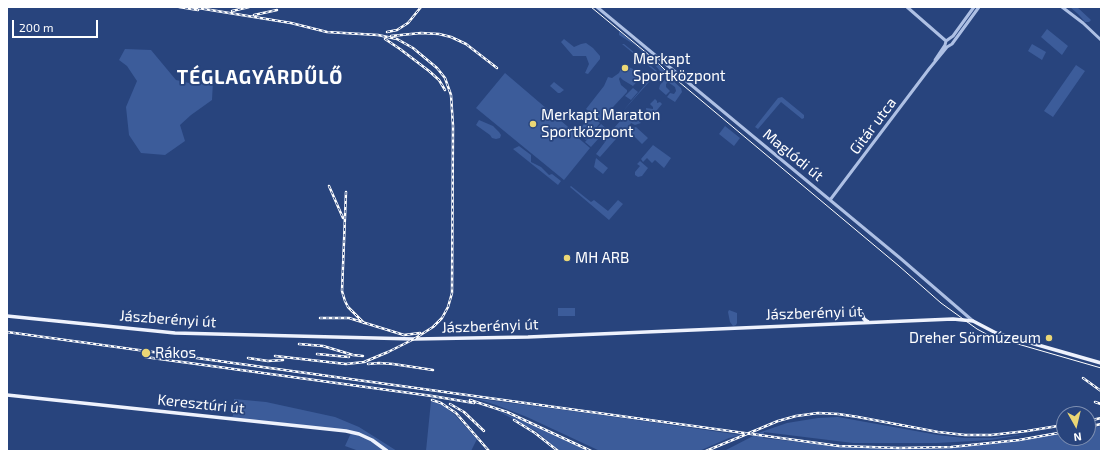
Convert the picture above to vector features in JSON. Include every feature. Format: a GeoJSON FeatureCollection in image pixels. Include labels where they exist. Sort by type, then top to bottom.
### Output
{"type":"FeatureCollection","features":[{"type":"Feature","properties":{"kind":"main road"},"geometry":{"type":"LineString","coordinates":[[862,314],[864,319],[868,322]]}},
{"type":"Feature","properties":{"kind":"main road","name":"Jászberényi út"},"geometry":{"type":"LineString","coordinates":[[8,316],[175,333],[414,339],[528,337],[938,319],[973,321]]}},
{"type":"Feature","properties":{"kind":"main road"},"geometry":{"type":"LineString","coordinates":[[973,321],[996,333],[1101,363]]}},
{"type":"Feature","properties":{"kind":"main road","name":"Keresztúri út"},"geometry":{"type":"LineString","coordinates":[[7,395],[346,431],[359,434],[372,440],[387,451]]}},
{"type":"Feature","properties":{"kind":"street","name":"Maglódi út"},"geometry":{"type":"LineString","coordinates":[[597,7],[830,200],[973,321]]}},
{"type":"Feature","properties":{"kind":"street"},"geometry":{"type":"LineString","coordinates":[[907,7],[949,46]]}},
{"type":"Feature","properties":{"kind":"street"},"geometry":{"type":"LineString","coordinates":[[946,42],[950,39],[974,7]]}},
{"type":"Feature","properties":{"kind":"street"},"geometry":{"type":"LineString","coordinates":[[950,39],[953,43],[979,7]]}},
{"type":"Feature","properties":{"kind":"street"},"geometry":{"type":"LineString","coordinates":[[1062,7],[1083,23],[1101,40]]}},
{"type":"Feature","properties":{"kind":"street","name":"Gitár utca"},"geometry":{"type":"LineString","coordinates":[[932,65],[946,42]]}},
{"type":"Feature","properties":{"kind":"street","name":"Gitár utca"},"geometry":{"type":"LineString","coordinates":[[830,200],[932,65],[953,43]]}},
{"type":"Feature","properties":{"kind":"shaded area"},"geometry":{"type":"Polygon","coordinates":[[[1070,7],[1077,7],[1091,20],[1089,22],[1085,22],[1070,7]]]}},
{"type":"Feature","properties":{"kind":"shaded area"},"geometry":{"type":"Polygon","coordinates":[[[1047,29],[1068,46],[1062,55],[1041,37],[1047,29]]]}},
{"type":"Feature","properties":{"kind":"shaded area"},"geometry":{"type":"Polygon","coordinates":[[[619,31],[657,63],[665,71],[664,73],[660,71],[635,45],[619,35],[619,31]]]}},
{"type":"Feature","properties":{"kind":"shaded area"},"geometry":{"type":"Polygon","coordinates":[[[564,39],[574,47],[586,43],[600,56],[600,59],[588,74],[585,73],[589,64],[586,56],[573,56],[561,42],[564,39]]]}},
{"type":"Feature","properties":{"kind":"shaded area"},"geometry":{"type":"Polygon","coordinates":[[[622,44],[624,44],[657,71],[623,111],[656,72],[622,44]]]}},
{"type":"Feature","properties":{"kind":"shaded area"},"geometry":{"type":"Polygon","coordinates":[[[1032,44],[1046,52],[1042,60],[1028,51],[1032,44]]]}},
{"type":"Feature","properties":{"kind":"shaded area"},"geometry":{"type":"Polygon","coordinates":[[[125,49],[151,50],[176,80],[198,85],[213,81],[212,100],[180,125],[185,141],[165,155],[141,153],[129,135],[126,107],[137,81],[127,66],[119,60],[125,49]]]}},
{"type":"Feature","properties":{"kind":"shaded area"},"geometry":{"type":"Polygon","coordinates":[[[623,64],[635,70],[642,76],[633,86],[620,77],[619,79],[621,85],[627,90],[627,92],[600,121],[586,109],[604,86],[608,77],[612,78],[619,73],[623,64]]]}},
{"type":"Feature","properties":{"kind":"shaded area"},"geometry":{"type":"Polygon","coordinates":[[[1076,65],[1085,71],[1053,117],[1044,111],[1076,65]]]}},
{"type":"Feature","properties":{"kind":"shaded area"},"geometry":{"type":"Polygon","coordinates":[[[505,73],[574,132],[576,136],[590,148],[564,180],[476,108],[505,73]]]}},
{"type":"Feature","properties":{"kind":"shaded area"},"geometry":{"type":"Polygon","coordinates":[[[667,77],[681,88],[682,92],[675,102],[667,97],[670,93],[674,94],[676,91],[675,87],[668,82],[666,87],[670,91],[666,95],[659,89],[660,85],[667,77]]]}},
{"type":"Feature","properties":{"kind":"shaded area"},"geometry":{"type":"Polygon","coordinates":[[[554,82],[564,90],[558,93],[550,86],[554,82]]]}},
{"type":"Feature","properties":{"kind":"shaded area"},"geometry":{"type":"Polygon","coordinates":[[[633,88],[638,92],[631,100],[625,96],[633,88]]]}},
{"type":"Feature","properties":{"kind":"shaded area"},"geometry":{"type":"Polygon","coordinates":[[[782,97],[804,115],[804,118],[802,119],[781,102],[758,129],[755,127],[778,98],[782,97]]]}},
{"type":"Feature","properties":{"kind":"shaded area"},"geometry":{"type":"Polygon","coordinates":[[[655,99],[657,103],[660,102],[662,104],[652,116],[647,114],[646,108],[653,109],[650,104],[655,99]]]}},
{"type":"Feature","properties":{"kind":"shaded area"},"geometry":{"type":"Polygon","coordinates":[[[626,114],[630,114],[641,123],[635,125],[631,123],[625,132],[623,131],[600,157],[596,154],[605,142],[603,141],[626,114]]]}},
{"type":"Feature","properties":{"kind":"shaded area"},"geometry":{"type":"Polygon","coordinates":[[[591,116],[600,123],[586,140],[577,132],[591,116]]]}},
{"type":"Feature","properties":{"kind":"shaded area"},"geometry":{"type":"Polygon","coordinates":[[[479,120],[493,126],[501,135],[500,138],[492,138],[476,125],[479,120]]]}},
{"type":"Feature","properties":{"kind":"shaded area"},"geometry":{"type":"Polygon","coordinates":[[[601,124],[607,129],[591,147],[585,142],[601,124]]]}},
{"type":"Feature","properties":{"kind":"shaded area"},"geometry":{"type":"Polygon","coordinates":[[[725,126],[740,138],[734,146],[719,134],[725,126]]]}},
{"type":"Feature","properties":{"kind":"shaded area"},"geometry":{"type":"Polygon","coordinates":[[[636,127],[648,138],[642,144],[631,133],[631,129],[636,127]]]}},
{"type":"Feature","properties":{"kind":"shaded area"},"geometry":{"type":"Polygon","coordinates":[[[653,145],[671,158],[664,168],[655,160],[652,163],[647,158],[643,162],[641,159],[653,145]]]}},
{"type":"Feature","properties":{"kind":"shaded area"},"geometry":{"type":"Polygon","coordinates":[[[519,146],[531,155],[531,162],[541,167],[549,175],[552,174],[561,181],[558,185],[513,149],[519,146]]]}},
{"type":"Feature","properties":{"kind":"shaded area"},"geometry":{"type":"Polygon","coordinates":[[[596,158],[608,168],[603,174],[594,167],[596,158]]]}},
{"type":"Feature","properties":{"kind":"shaded area"},"geometry":{"type":"Polygon","coordinates":[[[640,161],[648,168],[642,176],[638,177],[635,175],[635,172],[640,166],[637,164],[640,161]]]}},
{"type":"Feature","properties":{"kind":"shaded area"},"geometry":{"type":"Polygon","coordinates":[[[571,186],[591,202],[594,200],[608,211],[618,200],[623,204],[609,220],[570,187],[571,186]]]}},
{"type":"Feature","properties":{"kind":"shaded area"},"geometry":{"type":"Polygon","coordinates":[[[558,308],[575,308],[575,316],[558,316],[558,308]]]}},
{"type":"Feature","properties":{"kind":"shaded area"},"geometry":{"type":"Polygon","coordinates":[[[729,310],[737,313],[736,325],[733,326],[730,322],[729,310]]]}},
{"type":"Feature","properties":{"kind":"shaded area"},"geometry":{"type":"Polygon","coordinates":[[[473,398],[741,435],[729,438],[699,451],[600,451],[527,417],[473,398]]]}},
{"type":"Feature","properties":{"kind":"shaded area"},"geometry":{"type":"Polygon","coordinates":[[[234,399],[266,402],[335,417],[359,427],[397,451],[359,451],[345,446],[351,433],[225,417],[233,416],[234,399]]]}},
{"type":"Feature","properties":{"kind":"shaded area"},"geometry":{"type":"Polygon","coordinates":[[[431,401],[441,404],[454,414],[477,439],[471,451],[426,451],[431,401]]]}},
{"type":"Feature","properties":{"kind":"shaded area"},"geometry":{"type":"Polygon","coordinates":[[[494,409],[589,451],[560,451],[536,431],[494,409]]]}},
{"type":"Feature","properties":{"kind":"shaded area"},"geometry":{"type":"Polygon","coordinates":[[[838,417],[938,435],[965,438],[991,438],[1027,434],[991,440],[937,443],[853,443],[764,432],[763,438],[844,447],[942,449],[991,444],[1056,434],[1056,446],[1096,446],[1096,427],[1101,426],[1101,451],[724,451],[761,432],[787,423],[818,418],[838,417]]]}},
{"type":"Feature","properties":{"kind":"tram line"},"geometry":{"type":"LineString","coordinates":[[591,7],[941,303],[977,329],[990,336],[1101,368]]}},
{"type":"Feature","properties":{"kind":"railway"},"geometry":{"type":"LineString","coordinates":[[179,7],[198,10]]}},
{"type":"Feature","properties":{"kind":"railway"},"geometry":{"type":"LineString","coordinates":[[192,7],[291,23],[327,32],[378,35],[397,39],[413,48],[437,68],[445,78],[451,95],[453,126],[452,293],[448,307],[442,318],[433,327],[414,339],[364,362],[346,364],[275,356]]}},
{"type":"Feature","properties":{"kind":"railway"},"geometry":{"type":"LineString","coordinates":[[232,11],[249,7]]}},
{"type":"Feature","properties":{"kind":"railway"},"geometry":{"type":"LineString","coordinates":[[387,32],[397,30],[408,23],[421,7]]}},
{"type":"Feature","properties":{"kind":"railway"},"geometry":{"type":"LineString","coordinates":[[254,15],[277,10]]}},
{"type":"Feature","properties":{"kind":"railway"},"geometry":{"type":"LineString","coordinates":[[391,36],[421,33],[439,34],[451,37],[466,44],[497,68]]}},
{"type":"Feature","properties":{"kind":"railway"},"geometry":{"type":"LineString","coordinates":[[385,39],[429,71],[439,80],[445,90]]}},
{"type":"Feature","properties":{"kind":"railway"},"geometry":{"type":"LineString","coordinates":[[329,186],[343,218]]}},
{"type":"Feature","properties":{"kind":"railway"},"geometry":{"type":"LineString","coordinates":[[346,192],[342,291],[348,307],[364,323]]}},
{"type":"Feature","properties":{"kind":"railway"},"geometry":{"type":"LineString","coordinates":[[320,318],[349,318],[404,335],[420,333]]}},
{"type":"Feature","properties":{"kind":"railway"},"geometry":{"type":"LineString","coordinates":[[7,332],[839,446],[899,448],[951,447],[1019,440],[1056,433]]}},
{"type":"Feature","properties":{"kind":"railway"},"geometry":{"type":"LineString","coordinates":[[299,344],[323,346],[353,355],[363,356]]}},
{"type":"Feature","properties":{"kind":"railway"},"geometry":{"type":"LineString","coordinates":[[317,354],[349,357]]}},
{"type":"Feature","properties":{"kind":"railway"},"geometry":{"type":"LineString","coordinates":[[145,357],[474,403]]}},
{"type":"Feature","properties":{"kind":"railway"},"geometry":{"type":"LineString","coordinates":[[248,358],[268,361],[283,360]]}},
{"type":"Feature","properties":{"kind":"railway"},"geometry":{"type":"LineString","coordinates":[[368,364],[393,364],[433,370]]}},
{"type":"Feature","properties":{"kind":"railway"},"geometry":{"type":"LineString","coordinates":[[1083,378],[1101,391]]}},
{"type":"Feature","properties":{"kind":"railway"},"geometry":{"type":"LineString","coordinates":[[432,400],[441,403],[456,413],[489,451]]}},
{"type":"Feature","properties":{"kind":"railway"},"geometry":{"type":"LineString","coordinates":[[470,400],[507,412],[591,451]]}},
{"type":"Feature","properties":{"kind":"railway"},"geometry":{"type":"LineString","coordinates":[[1095,402],[1101,404]]}},
{"type":"Feature","properties":{"kind":"railway"},"geometry":{"type":"LineString","coordinates":[[450,404],[464,412],[484,431]]}},
{"type":"Feature","properties":{"kind":"railway"},"geometry":{"type":"LineString","coordinates":[[706,451],[778,421],[796,416],[818,413],[838,414],[938,432],[965,435],[991,435],[1056,426]]}},
{"type":"Feature","properties":{"kind":"railway"},"geometry":{"type":"LineString","coordinates":[[1096,419],[1101,418]]}},
{"type":"Feature","properties":{"kind":"railway"},"geometry":{"type":"LineString","coordinates":[[514,420],[535,433],[558,451]]}},
{"type":"Feature","properties":{"kind":"railway"},"geometry":{"type":"LineString","coordinates":[[1096,425],[1101,424]]}},
{"type":"Feature","properties":{"kind":"place","name":"Merkapt Sportközpont"},"geometry":{"type":"Point","coordinates":[625,68]}},
{"type":"Feature","properties":{"kind":"place","name":"Merkapt Maraton Sportközpont"},"geometry":{"type":"Point","coordinates":[533,124]}},
{"type":"Feature","properties":{"kind":"place","name":"MH ARB"},"geometry":{"type":"Point","coordinates":[567,258]}},
{"type":"Feature","properties":{"kind":"place","name":"Dreher Sörmúzeum"},"geometry":{"type":"Point","coordinates":[1049,338]}},
{"type":"Feature","properties":{"kind":"place","name":"Rákos"},"geometry":{"type":"Point","coordinates":[146,353]}},
{"type":"Feature","properties":{"kind":"district","name":"TÉGLAGYÁRDŰLŐ"},"geometry":{"type":"Point","coordinates":[260,78]}}]}
